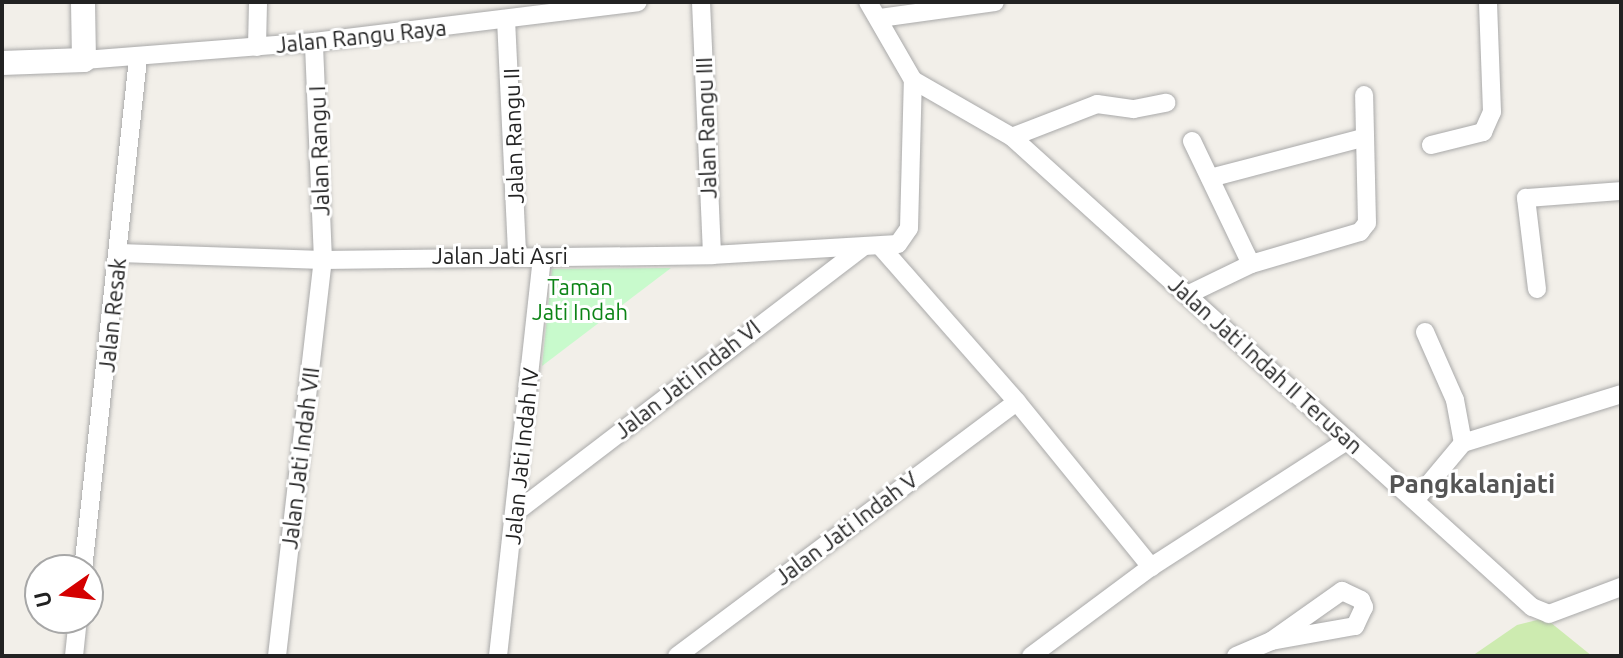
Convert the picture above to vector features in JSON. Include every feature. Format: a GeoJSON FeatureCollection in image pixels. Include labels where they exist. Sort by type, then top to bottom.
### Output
{"type":"FeatureCollection","features":[{"type":"Feature","properties":{"kind":"street"},"geometry":{"type":"LineString","coordinates":[[2,63],[84,60],[83,2]]}},
{"type":"Feature","properties":{"kind":"street"},"geometry":{"type":"LineString","coordinates":[[257,47],[258,2]]}},
{"type":"Feature","properties":{"kind":"street","name":"Jalan Rangu Raya"},"geometry":{"type":"LineString","coordinates":[[84,60],[138,59],[314,42],[638,2]]}},
{"type":"Feature","properties":{"kind":"street","name":"Jalan Rangu III"},"geometry":{"type":"LineString","coordinates":[[701,2],[712,255]]}},
{"type":"Feature","properties":{"kind":"street"},"geometry":{"type":"LineString","coordinates":[[868,2],[913,80]]}},
{"type":"Feature","properties":{"kind":"street"},"geometry":{"type":"LineString","coordinates":[[880,18],[995,2]]}},
{"type":"Feature","properties":{"kind":"street"},"geometry":{"type":"LineString","coordinates":[[1431,145],[1483,132],[1492,112],[1488,2]]}},
{"type":"Feature","properties":{"kind":"street","name":"Jalan Rangu II"},"geometry":{"type":"LineString","coordinates":[[506,19],[517,254]]}},
{"type":"Feature","properties":{"kind":"street","name":"Jalan Rangu I"},"geometry":{"type":"LineString","coordinates":[[314,42],[323,260]]}},
{"type":"Feature","properties":{"kind":"street","name":"Jalan Resak"},"geometry":{"type":"LineString","coordinates":[[85,554],[138,59]]}},
{"type":"Feature","properties":{"kind":"street","name":"Jalan Jati Indah II Terusan"},"geometry":{"type":"LineString","coordinates":[[913,80],[1012,137],[1348,440],[1417,498],[1532,607],[1549,614],[1621,587]]}},
{"type":"Feature","properties":{"kind":"street","name":"Jalan Jati Indah VI"},"geometry":{"type":"LineString","coordinates":[[515,513],[872,248],[898,244],[909,228],[913,80]]}},
{"type":"Feature","properties":{"kind":"street"},"geometry":{"type":"LineString","coordinates":[[1187,295],[1251,264],[1360,232],[1367,223],[1364,95]]}},
{"type":"Feature","properties":{"kind":"street"},"geometry":{"type":"LineString","coordinates":[[1012,137],[1097,104],[1134,109],[1166,103]]}},
{"type":"Feature","properties":{"kind":"street"},"geometry":{"type":"LineString","coordinates":[[1210,178],[1363,138]]}},
{"type":"Feature","properties":{"kind":"street"},"geometry":{"type":"LineString","coordinates":[[1192,141],[1251,264]]}},
{"type":"Feature","properties":{"kind":"street"},"geometry":{"type":"LineString","coordinates":[[1537,289],[1526,198],[1621,191]]}},
{"type":"Feature","properties":{"kind":"street"},"geometry":{"type":"LineString","coordinates":[[872,248],[1017,402],[1151,567]]}},
{"type":"Feature","properties":{"kind":"street","name":"Jalan Jati Asri"},"geometry":{"type":"LineString","coordinates":[[119,253],[323,260],[517,254],[542,257],[712,255],[872,248]]}},
{"type":"Feature","properties":{"kind":"street","name":"Jalan Jati Indah IV"},"geometry":{"type":"LineString","coordinates":[[498,656],[542,257]]}},
{"type":"Feature","properties":{"kind":"street","name":"Jalan Jati Indah VII"},"geometry":{"type":"LineString","coordinates":[[277,656],[323,260]]}},
{"type":"Feature","properties":{"kind":"street"},"geometry":{"type":"LineString","coordinates":[[1425,332],[1455,400],[1463,443]]}},
{"type":"Feature","properties":{"kind":"street"},"geometry":{"type":"LineString","coordinates":[[1417,498],[1463,443],[1621,394]]}},
{"type":"Feature","properties":{"kind":"street","name":"Jalan Jati Indah V"},"geometry":{"type":"LineString","coordinates":[[677,656],[1017,402]]}},
{"type":"Feature","properties":{"kind":"street"},"geometry":{"type":"LineString","coordinates":[[1031,656],[1151,567],[1348,440]]}},
{"type":"Feature","properties":{"kind":"street"},"geometry":{"type":"LineString","coordinates":[[74,656],[76,634]]}},
{"type":"Feature","properties":{"kind":"street"},"geometry":{"type":"LineString","coordinates":[[1236,656],[1271,641]]}},
{"type":"Feature","properties":{"kind":"green space","name":"Taman Jati Indah"},"geometry":{"type":"Polygon","coordinates":[[[671,268],[542,366],[552,269],[671,268]]]}},
{"type":"Feature","properties":{"kind":"green space"},"geometry":{"type":"Polygon","coordinates":[[[1545,618],[1592,656],[1472,656],[1517,625],[1545,618]]]}},
{"type":"Feature","properties":{"kind":"district","name":"Pangkalanjati"},"geometry":{"type":"Point","coordinates":[1472,484]}}]}
